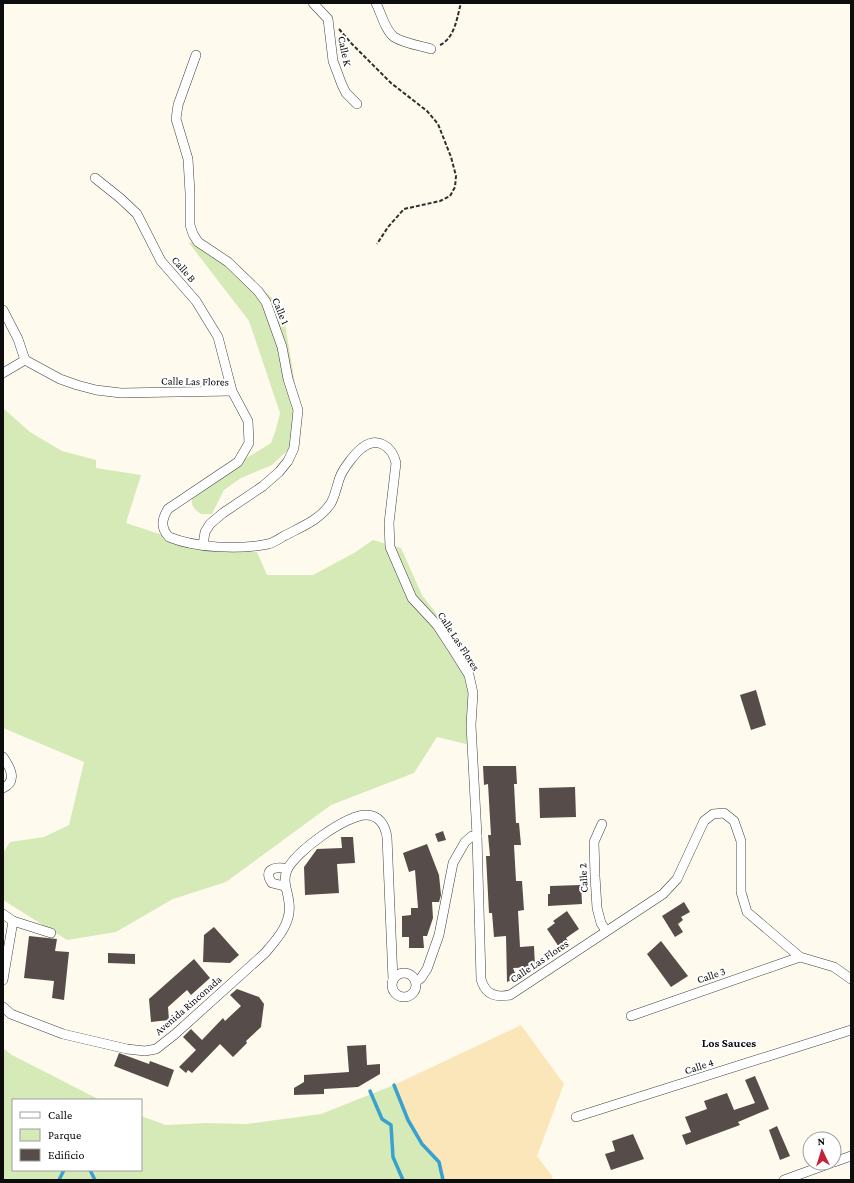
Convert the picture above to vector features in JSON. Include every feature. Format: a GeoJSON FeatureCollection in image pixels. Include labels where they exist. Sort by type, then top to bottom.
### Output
{"type":"FeatureCollection","features":[{"type":"Feature","properties":{"kind":"street"},"geometry":{"type":"LineString","coordinates":[[313,3],[328,19]]}},
{"type":"Feature","properties":{"kind":"street"},"geometry":{"type":"LineString","coordinates":[[376,3],[388,29],[394,37],[431,49]]}},
{"type":"Feature","properties":{"kind":"street","name":"Calle K"},"geometry":{"type":"LineString","coordinates":[[328,19],[333,61],[342,86],[346,93],[357,104]]}},
{"type":"Feature","properties":{"kind":"street","name":"Calle 1"},"geometry":{"type":"LineString","coordinates":[[196,55],[178,105],[176,119],[188,159],[190,225],[198,242],[228,262],[258,291],[266,302],[282,347],[288,379],[298,410],[294,448],[288,461],[280,472],[268,482],[223,513],[210,524],[205,532],[203,545]]}},
{"type":"Feature","properties":{"kind":"street","name":"Calle B"},"geometry":{"type":"LineString","coordinates":[[95,178],[137,214],[161,261],[196,301],[218,337],[232,391]]}},
{"type":"Feature","properties":{"kind":"street"},"geometry":{"type":"LineString","coordinates":[[3,310],[18,339],[25,360],[3,373]]}},
{"type":"Feature","properties":{"kind":"street","name":"Calle Las Flores"},"geometry":{"type":"LineString","coordinates":[[25,360],[60,379],[77,386],[96,390],[122,393],[232,391],[248,421],[248,443],[245,452],[238,462],[168,509],[163,517],[163,528],[169,537],[219,548],[236,548],[269,544],[302,528],[320,516],[331,502],[341,475],[362,448],[372,443],[383,444],[388,447],[393,454],[396,463],[390,523],[390,547],[412,598],[437,625],[469,675],[473,692],[471,725],[477,836],[481,979],[485,989],[490,994],[501,997],[510,995],[663,894],[677,879],[704,821],[713,814],[724,813],[734,821],[741,841],[741,892],[747,912],[800,957],[834,967],[851,979]]}},
{"type":"Feature","properties":{"kind":"street"},"geometry":{"type":"LineString","coordinates":[[3,757],[12,772],[12,780],[6,787],[3,788]]}},
{"type":"Feature","properties":{"kind":"street","name":"Avenida Rinconada"},"geometry":{"type":"LineString","coordinates":[[3,1007],[11,1014],[63,1034],[127,1050],[145,1051],[156,1049],[174,1035],[260,958],[275,942],[285,927],[289,915],[289,903],[284,886],[288,869],[301,853],[319,837],[349,820],[366,815],[380,820],[387,837],[393,966],[392,984],[393,992],[399,997],[403,998],[411,996],[414,993],[417,986],[410,977]]}},
{"type":"Feature","properties":{"kind":"street","name":"Calle 2"},"geometry":{"type":"LineString","coordinates":[[602,824],[594,842],[595,876],[597,908],[601,923],[606,931]]}},
{"type":"Feature","properties":{"kind":"street","name":"Avenida Rinconada"},"geometry":{"type":"LineString","coordinates":[[393,980],[396,976],[421,978],[427,969],[438,935],[453,863],[465,842],[472,836],[477,836]]}},
{"type":"Feature","properties":{"kind":"street"},"geometry":{"type":"LineString","coordinates":[[284,886],[272,883],[269,875],[275,868],[280,867],[288,869]]}},
{"type":"Feature","properties":{"kind":"street"},"geometry":{"type":"LineString","coordinates":[[3,914],[13,921],[51,934]]}},
{"type":"Feature","properties":{"kind":"street"},"geometry":{"type":"LineString","coordinates":[[3,980],[13,921]]}},
{"type":"Feature","properties":{"kind":"street","name":"Calle 3"},"geometry":{"type":"LineString","coordinates":[[631,1016],[800,957]]}},
{"type":"Feature","properties":{"kind":"street"},"geometry":{"type":"LineString","coordinates":[[393,966],[410,977]]}},
{"type":"Feature","properties":{"kind":"street","name":"Calle 4"},"geometry":{"type":"LineString","coordinates":[[576,1118],[851,1030]]}},
{"type":"Feature","properties":{"kind":"street"},"geometry":{"type":"LineString","coordinates":[[784,1180],[809,1171]]}},
{"type":"Feature","properties":{"kind":"path"},"geometry":{"type":"LineString","coordinates":[[431,49],[445,43],[453,31],[461,3]]}},
{"type":"Feature","properties":{"kind":"path"},"geometry":{"type":"LineString","coordinates":[[328,19],[339,28],[352,44],[391,83],[427,111],[438,124],[451,157],[456,176],[455,187],[450,196],[440,201],[404,210],[388,227],[377,244]]}},
{"type":"Feature","properties":{"kind":"green space"},"geometry":{"type":"Polygon","coordinates":[[[198,237],[231,259],[273,299],[284,318],[300,413],[297,434],[287,451],[272,465],[241,478],[224,490],[212,514],[201,514],[194,508],[192,500],[197,489],[271,443],[280,413],[249,321],[189,243],[198,237]]]}},
{"type":"Feature","properties":{"kind":"green space"},"geometry":{"type":"Polygon","coordinates":[[[3,408],[30,432],[62,451],[96,460],[96,468],[141,475],[126,523],[196,546],[257,552],[267,575],[313,575],[354,553],[373,540],[401,548],[422,595],[459,643],[475,685],[474,746],[437,737],[414,773],[331,805],[226,882],[173,899],[116,932],[67,940],[3,900],[3,853],[10,842],[44,837],[69,825],[84,762],[3,728],[3,408]]]}},
{"type":"Feature","properties":{"kind":"green space"},"geometry":{"type":"Polygon","coordinates":[[[3,1048],[12,1055],[98,1099],[12,1099],[12,1171],[142,1171],[142,1116],[166,1125],[206,1123],[246,1124],[321,1114],[394,1085],[408,1120],[422,1144],[439,1162],[443,1180],[3,1180],[3,1048]]]}},
{"type":"Feature","properties":{"kind":"sand"},"geometry":{"type":"Polygon","coordinates":[[[521,1025],[564,1084],[537,1156],[552,1176],[553,1180],[443,1180],[439,1162],[422,1144],[408,1120],[394,1085],[521,1025]]]}},
{"type":"Feature","properties":{"kind":"building"},"geometry":{"type":"Polygon","coordinates":[[[756,690],[766,725],[751,730],[740,695],[756,690]]]}},
{"type":"Feature","properties":{"kind":"building"},"geometry":{"type":"Polygon","coordinates":[[[483,766],[516,766],[517,784],[514,784],[516,823],[519,823],[521,845],[514,845],[516,881],[522,881],[524,910],[518,911],[520,947],[534,946],[535,967],[513,968],[517,978],[507,982],[506,936],[494,937],[492,913],[489,913],[486,856],[490,856],[488,835],[491,835],[488,784],[484,785],[483,766]]]}},
{"type":"Feature","properties":{"kind":"building"},"geometry":{"type":"Polygon","coordinates":[[[575,787],[576,817],[540,818],[539,788],[575,787]]]}},
{"type":"Feature","properties":{"kind":"building"},"geometry":{"type":"Polygon","coordinates":[[[443,831],[446,840],[438,842],[435,834],[443,831]]]}},
{"type":"Feature","properties":{"kind":"building"},"geometry":{"type":"Polygon","coordinates":[[[341,837],[353,837],[355,863],[337,864],[339,893],[305,895],[304,867],[317,849],[342,848],[341,837]]]}},
{"type":"Feature","properties":{"kind":"building"},"geometry":{"type":"Polygon","coordinates":[[[427,844],[439,875],[441,895],[439,902],[432,902],[433,918],[427,936],[423,936],[424,948],[409,948],[409,937],[402,937],[402,916],[411,915],[411,908],[418,908],[415,870],[409,872],[403,853],[427,844]]]}},
{"type":"Feature","properties":{"kind":"building"},"geometry":{"type":"Polygon","coordinates":[[[581,885],[582,904],[548,906],[550,886],[581,885]]]}},
{"type":"Feature","properties":{"kind":"building"},"geometry":{"type":"Polygon","coordinates":[[[684,902],[690,912],[681,917],[683,920],[678,924],[683,932],[675,937],[662,916],[684,902]]]}},
{"type":"Feature","properties":{"kind":"building"},"geometry":{"type":"Polygon","coordinates":[[[567,911],[579,929],[566,938],[568,941],[559,947],[547,929],[555,923],[553,921],[567,911]]]}},
{"type":"Feature","properties":{"kind":"building"},"geometry":{"type":"Polygon","coordinates":[[[214,927],[239,955],[230,963],[203,962],[204,935],[214,927]]]}},
{"type":"Feature","properties":{"kind":"building"},"geometry":{"type":"Polygon","coordinates":[[[29,936],[57,939],[55,951],[69,952],[64,1000],[52,998],[54,981],[24,978],[29,936]]]}},
{"type":"Feature","properties":{"kind":"building"},"geometry":{"type":"Polygon","coordinates":[[[661,941],[688,976],[671,987],[647,954],[661,941]]]}},
{"type":"Feature","properties":{"kind":"building"},"geometry":{"type":"Polygon","coordinates":[[[108,953],[135,954],[135,964],[108,963],[108,953]]]}},
{"type":"Feature","properties":{"kind":"building"},"geometry":{"type":"Polygon","coordinates":[[[194,959],[210,978],[191,995],[187,990],[168,1007],[169,1020],[151,1022],[149,999],[194,959]]]}},
{"type":"Feature","properties":{"kind":"building"},"geometry":{"type":"Polygon","coordinates":[[[237,989],[259,997],[264,1004],[261,1027],[246,1041],[247,1043],[233,1057],[220,1044],[192,1073],[188,1070],[186,1073],[179,1067],[196,1050],[183,1037],[191,1029],[202,1040],[223,1018],[225,1021],[241,1006],[230,995],[237,989]]]}},
{"type":"Feature","properties":{"kind":"building"},"geometry":{"type":"Polygon","coordinates":[[[366,1045],[367,1065],[380,1064],[380,1074],[358,1087],[324,1089],[324,1094],[294,1095],[294,1088],[304,1082],[304,1075],[349,1072],[347,1046],[366,1045]]]}},
{"type":"Feature","properties":{"kind":"building"},"geometry":{"type":"Polygon","coordinates":[[[119,1053],[149,1064],[150,1061],[174,1070],[168,1087],[114,1066],[119,1053]]]}},
{"type":"Feature","properties":{"kind":"building"},"geometry":{"type":"Polygon","coordinates":[[[755,1076],[769,1109],[738,1122],[740,1125],[686,1145],[682,1135],[691,1132],[685,1117],[707,1109],[704,1101],[727,1093],[734,1110],[755,1103],[745,1080],[755,1076]]]}},
{"type":"Feature","properties":{"kind":"building"},"geometry":{"type":"Polygon","coordinates":[[[777,1126],[790,1156],[780,1160],[769,1130],[777,1126]]]}},
{"type":"Feature","properties":{"kind":"building"},"geometry":{"type":"Polygon","coordinates":[[[633,1134],[644,1159],[611,1170],[605,1154],[615,1151],[612,1141],[633,1134]]]}},
{"type":"Feature","properties":{"kind":"waterway"},"geometry":{"type":"LineString","coordinates":[[394,1085],[408,1120],[422,1144],[439,1162],[443,1180]]}},
{"type":"Feature","properties":{"kind":"waterway"},"geometry":{"type":"LineString","coordinates":[[370,1091],[382,1119],[391,1125],[393,1157],[403,1180]]}},
{"type":"Feature","properties":{"kind":"waterway"},"geometry":{"type":"LineString","coordinates":[[59,1180],[64,1171]]}},
{"type":"Feature","properties":{"kind":"waterway"},"geometry":{"type":"LineString","coordinates":[[90,1171],[95,1180]]}},
{"type":"Feature","properties":{"kind":"district","name":"Los Sauces"},"geometry":{"type":"Point","coordinates":[729,1043]}}]}
